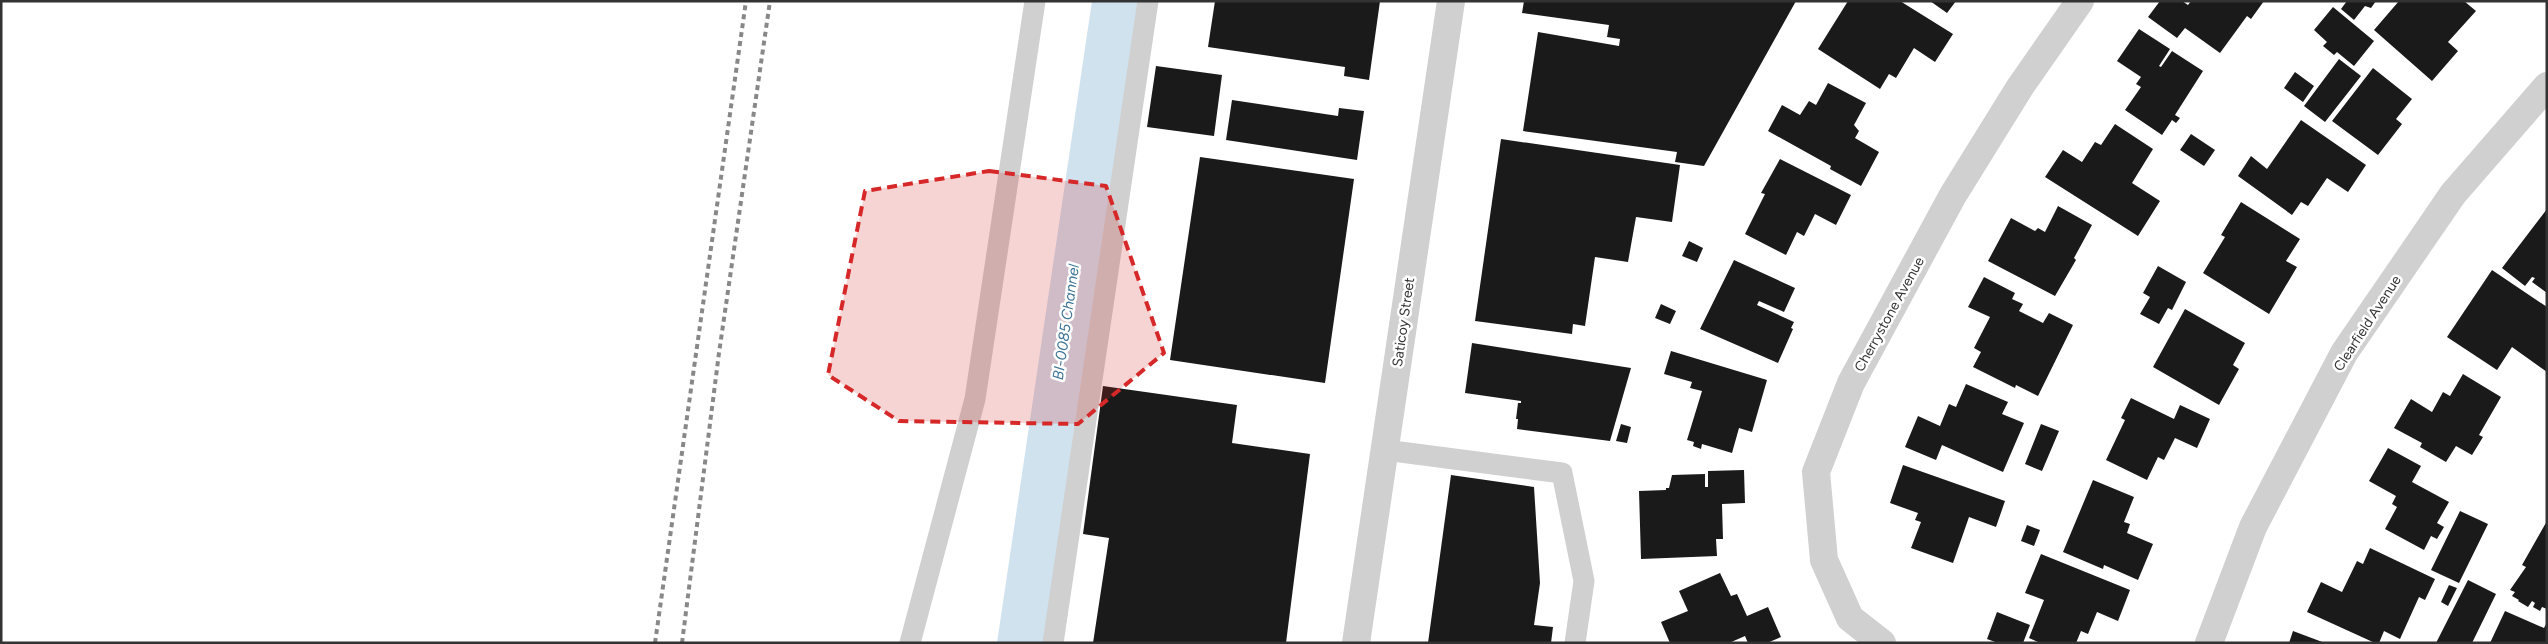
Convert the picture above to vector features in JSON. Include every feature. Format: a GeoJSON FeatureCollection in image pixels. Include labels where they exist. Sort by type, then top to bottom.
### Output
{"type":"FeatureCollection","features":[{"type":"Feature","properties":{"kind":"street","name":"Saticoy Street"},"geometry":{"type":"LineString","coordinates":[[1356,643],[1451,1]]}},
{"type":"Feature","properties":{"kind":"street","name":"Cherrystone Avenue"},"geometry":{"type":"LineString","coordinates":[[1882,643],[1850,618],[1824,560],[1816,472],[1851,384],[1953,195],[2020,87],[2080,1]]}},
{"type":"Feature","properties":{"kind":"street","name":"Clearfield Avenue"},"geometry":{"type":"LineString","coordinates":[[2209,643],[2253,527],[2344,353],[2453,194],[2547,86]]}},
{"type":"Feature","properties":{"kind":"lane"},"geometry":{"type":"LineString","coordinates":[[910,643],[975,399],[1035,1]]}},
{"type":"Feature","properties":{"kind":"lane"},"geometry":{"type":"LineString","coordinates":[[1053,643],[1148,1]]}},
{"type":"Feature","properties":{"kind":"lane"},"geometry":{"type":"LineString","coordinates":[[1385,450],[1562,473],[1584,581],[1575,643]]}},
{"type":"Feature","properties":{"kind":"highlighted area"},"geometry":{"type":"Polygon","coordinates":[[[989,171],[1106,186],[1164,353],[1078,424],[899,421],[828,375],[865,191],[989,171]]]}},
{"type":"Feature","properties":{"kind":"water","name":"BI-0085 Channel"},"geometry":{"type":"Polygon","coordinates":[[[1092,1],[1139,1],[1045,643],[997,643],[1092,1]]]}},
{"type":"Feature","properties":{"kind":"building"},"geometry":{"type":"Polygon","coordinates":[[[1215,1],[1380,1],[1369,80],[1344,76],[1345,67],[1208,47],[1215,1]]]}},
{"type":"Feature","properties":{"kind":"building"},"geometry":{"type":"Polygon","coordinates":[[[1524,1],[1796,1],[1704,166],[1675,162],[1677,152],[1523,131],[1538,32],[1619,46],[1620,39],[1607,37],[1609,25],[1522,13],[1524,1]]]}},
{"type":"Feature","properties":{"kind":"building"},"geometry":{"type":"Polygon","coordinates":[[[1848,1],[1900,1],[1953,34],[1935,62],[1914,48],[1896,78],[1889,74],[1880,89],[1818,49],[1848,1]]]}},
{"type":"Feature","properties":{"kind":"building"},"geometry":{"type":"Polygon","coordinates":[[[1930,1],[1956,1],[1947,13],[1930,1]]]}},
{"type":"Feature","properties":{"kind":"building"},"geometry":{"type":"Polygon","coordinates":[[[2160,1],[2182,1],[2188,5],[2191,1],[2264,1],[2251,19],[2247,16],[2220,53],[2185,28],[2177,38],[2148,17],[2160,1]]]}},
{"type":"Feature","properties":{"kind":"building"},"geometry":{"type":"Polygon","coordinates":[[[2347,1],[2376,1],[2371,8],[2365,6],[2354,20],[2341,9],[2347,1]]]}},
{"type":"Feature","properties":{"kind":"building"},"geometry":{"type":"Polygon","coordinates":[[[2399,1],[2464,1],[2476,11],[2448,42],[2458,51],[2432,81],[2374,30],[2399,1]]]}},
{"type":"Feature","properties":{"kind":"building"},"geometry":{"type":"Polygon","coordinates":[[[2333,7],[2374,41],[2354,66],[2337,52],[2334,55],[2323,46],[2327,42],[2314,30],[2333,7]]]}},
{"type":"Feature","properties":{"kind":"building"},"geometry":{"type":"Polygon","coordinates":[[[2139,29],[2170,49],[2159,66],[2161,67],[2172,51],[2203,71],[2175,115],[2180,118],[2176,123],[2172,120],[2162,135],[2125,110],[2141,87],[2136,84],[2141,77],[2117,61],[2139,29]]]}},
{"type":"Feature","properties":{"kind":"building"},"geometry":{"type":"Polygon","coordinates":[[[2339,59],[2361,76],[2325,122],[2304,106],[2339,59]]]}},
{"type":"Feature","properties":{"kind":"building"},"geometry":{"type":"Polygon","coordinates":[[[1156,66],[1222,75],[1214,136],[1147,127],[1156,66]]]}},
{"type":"Feature","properties":{"kind":"building"},"geometry":{"type":"Polygon","coordinates":[[[2373,68],[2412,99],[2396,119],[2402,124],[2378,155],[2332,121],[2373,68]]]}},
{"type":"Feature","properties":{"kind":"building"},"geometry":{"type":"Polygon","coordinates":[[[2295,72],[2314,86],[2303,102],[2284,88],[2295,72]]]}},
{"type":"Feature","properties":{"kind":"building"},"geometry":{"type":"Polygon","coordinates":[[[1828,83],[1866,103],[1854,125],[1859,131],[1855,138],[1879,152],[1861,186],[1830,169],[1831,166],[1768,131],[1782,105],[1800,115],[1809,101],[1816,105],[1828,83]]]}},
{"type":"Feature","properties":{"kind":"building"},"geometry":{"type":"Polygon","coordinates":[[[1232,100],[1338,116],[1339,108],[1364,111],[1357,160],[1226,140],[1232,100]]]}},
{"type":"Feature","properties":{"kind":"building"},"geometry":{"type":"Polygon","coordinates":[[[2301,120],[2366,165],[2348,192],[2327,178],[2308,206],[2301,202],[2292,215],[2238,176],[2251,156],[2267,169],[2301,120]]]}},
{"type":"Feature","properties":{"kind":"building"},"geometry":{"type":"Polygon","coordinates":[[[2115,124],[2153,149],[2132,183],[2160,201],[2138,236],[2045,177],[2063,150],[2082,162],[2095,142],[2101,145],[2115,124]]]}},
{"type":"Feature","properties":{"kind":"building"},"geometry":{"type":"Polygon","coordinates":[[[2191,134],[2215,150],[2204,166],[2180,150],[2191,134]]]}},
{"type":"Feature","properties":{"kind":"building"},"geometry":{"type":"Polygon","coordinates":[[[1501,139],[1680,165],[1672,222],[1636,217],[1628,262],[1595,257],[1585,326],[1573,324],[1572,334],[1475,321],[1501,139]]]}},
{"type":"Feature","properties":{"kind":"building"},"geometry":{"type":"Polygon","coordinates":[[[1200,157],[1354,179],[1325,383],[1170,360],[1200,157]]]}},
{"type":"Feature","properties":{"kind":"building"},"geometry":{"type":"Polygon","coordinates":[[[1780,159],[1851,195],[1836,225],[1815,214],[1804,236],[1797,232],[1786,255],[1745,234],[1765,194],[1761,193],[1780,159]]]}},
{"type":"Feature","properties":{"kind":"building"},"geometry":{"type":"Polygon","coordinates":[[[2241,202],[2300,239],[2286,261],[2297,267],[2269,314],[2203,273],[2225,237],[2221,235],[2241,202]]]}},
{"type":"Feature","properties":{"kind":"building"},"geometry":{"type":"Polygon","coordinates":[[[2058,206],[2092,225],[2074,258],[2076,260],[2055,296],[1988,261],[2011,218],[2035,231],[2038,228],[2045,232],[2058,206]]]}},
{"type":"Feature","properties":{"kind":"building"},"geometry":{"type":"Polygon","coordinates":[[[2547,209],[2547,293],[2532,282],[2535,278],[2532,277],[2525,286],[2502,268],[2547,209]]]}},
{"type":"Feature","properties":{"kind":"building"},"geometry":{"type":"Polygon","coordinates":[[[1689,241],[1703,248],[1697,262],[1682,256],[1689,241]]]}},
{"type":"Feature","properties":{"kind":"building"},"geometry":{"type":"Polygon","coordinates":[[[1734,260],[1795,288],[1784,312],[1759,301],[1757,305],[1794,322],[1791,328],[1793,329],[1778,363],[1700,329],[1734,260]]]}},
{"type":"Feature","properties":{"kind":"building"},"geometry":{"type":"Polygon","coordinates":[[[2158,266],[2186,282],[2172,310],[2168,308],[2159,324],[2140,314],[2150,297],[2143,293],[2158,266]]]}},
{"type":"Feature","properties":{"kind":"building"},"geometry":{"type":"Polygon","coordinates":[[[2492,270],[2547,307],[2547,372],[2512,347],[2497,370],[2447,337],[2492,270]]]}},
{"type":"Feature","properties":{"kind":"building"},"geometry":{"type":"Polygon","coordinates":[[[1984,277],[2015,293],[2012,299],[2023,304],[2019,311],[2043,323],[2049,313],[2073,325],[2038,396],[2016,385],[2015,388],[1973,367],[1981,352],[1974,348],[1990,317],[1968,307],[1984,277]]]}},
{"type":"Feature","properties":{"kind":"building"},"geometry":{"type":"Polygon","coordinates":[[[1661,304],[1676,311],[1670,324],[1655,318],[1661,304]]]}},
{"type":"Feature","properties":{"kind":"building"},"geometry":{"type":"Polygon","coordinates":[[[2185,309],[2245,343],[2233,365],[2239,369],[2219,405],[2153,367],[2185,309]]]}},
{"type":"Feature","properties":{"kind":"building"},"geometry":{"type":"Polygon","coordinates":[[[1472,343],[1631,368],[1610,441],[1517,429],[1518,403],[1521,403],[1521,401],[1465,393],[1472,343]]]}},
{"type":"Feature","properties":{"kind":"building"},"geometry":{"type":"Polygon","coordinates":[[[1671,351],[1767,380],[1752,432],[1739,428],[1732,453],[1702,444],[1701,449],[1693,446],[1694,442],[1687,440],[1702,391],[1690,388],[1692,382],[1664,374],[1671,351]]]}},
{"type":"Feature","properties":{"kind":"building"},"geometry":{"type":"Polygon","coordinates":[[[2463,374],[2501,397],[2479,435],[2483,437],[2472,455],[2456,446],[2446,462],[2420,447],[2422,443],[2394,428],[2411,399],[2432,412],[2443,392],[2450,396],[2463,374]]]}},
{"type":"Feature","properties":{"kind":"building"},"geometry":{"type":"Polygon","coordinates":[[[1966,384],[2008,402],[2002,414],[2024,423],[2003,472],[1942,445],[1936,460],[1905,447],[1918,416],[1940,426],[1949,404],[1956,407],[1966,384]]]}},
{"type":"Feature","properties":{"kind":"building"},"geometry":{"type":"Polygon","coordinates":[[[1103,386],[1237,405],[1232,443],[1310,454],[1286,643],[1093,643],[1109,538],[1083,534],[1103,386]]]}},
{"type":"Feature","properties":{"kind":"building"},"geometry":{"type":"Polygon","coordinates":[[[2131,398],[2174,419],[2180,405],[2210,419],[2197,448],[2175,438],[2164,460],[2158,457],[2147,480],[2106,460],[2125,420],[2121,418],[2131,398]]]}},
{"type":"Feature","properties":{"kind":"building"},"geometry":{"type":"Polygon","coordinates":[[[1621,424],[1631,427],[1627,443],[1616,441],[1621,424]]]}},
{"type":"Feature","properties":{"kind":"building"},"geometry":{"type":"Polygon","coordinates":[[[2041,424],[2059,431],[2042,471],[2025,464],[2041,424]]]}},
{"type":"Feature","properties":{"kind":"building"},"geometry":{"type":"Polygon","coordinates":[[[2388,448],[2421,466],[2412,482],[2449,502],[2437,523],[2444,527],[2437,539],[2431,536],[2424,550],[2385,529],[2397,507],[2392,504],[2396,496],[2369,481],[2388,448]]]}},
{"type":"Feature","properties":{"kind":"building"},"geometry":{"type":"Polygon","coordinates":[[[1903,465],[2005,501],[1996,527],[1969,517],[1953,563],[1911,548],[1921,522],[1915,520],[1918,513],[1890,503],[1903,465]]]}},
{"type":"Feature","properties":{"kind":"building"},"geometry":{"type":"Polygon","coordinates":[[[1744,470],[1745,503],[1722,504],[1723,539],[1716,539],[1717,556],[1641,559],[1639,491],[1666,490],[1666,488],[1669,488],[1672,475],[1705,474],[1705,487],[1708,487],[1708,471],[1744,470]]]}},
{"type":"Feature","properties":{"kind":"building"},"geometry":{"type":"Polygon","coordinates":[[[1451,475],[1534,487],[1540,583],[1534,625],[1553,627],[1551,643],[1428,643],[1451,475]]]}},
{"type":"Feature","properties":{"kind":"building"},"geometry":{"type":"Polygon","coordinates":[[[2093,480],[2134,497],[2124,522],[2130,524],[2127,533],[2153,544],[2138,580],[2104,565],[2103,569],[2063,552],[2093,480]]]}},
{"type":"Feature","properties":{"kind":"building"},"geometry":{"type":"Polygon","coordinates":[[[2460,511],[2488,524],[2459,583],[2431,570],[2460,511]]]}},
{"type":"Feature","properties":{"kind":"building"},"geometry":{"type":"Polygon","coordinates":[[[2547,521],[2547,609],[2542,607],[2540,611],[2533,607],[2535,603],[2532,601],[2528,607],[2518,601],[2512,596],[2515,592],[2510,590],[2526,567],[2522,565],[2547,521]]]}},
{"type":"Feature","properties":{"kind":"building"},"geometry":{"type":"Polygon","coordinates":[[[2027,525],[2040,530],[2034,546],[2021,541],[2027,525]]]}},
{"type":"Feature","properties":{"kind":"building"},"geometry":{"type":"Polygon","coordinates":[[[2370,548],[2435,579],[2425,600],[2419,597],[2400,639],[2384,631],[2379,643],[2375,643],[2307,612],[2321,582],[2342,592],[2357,561],[2363,564],[2370,548]]]}},
{"type":"Feature","properties":{"kind":"building"},"geometry":{"type":"Polygon","coordinates":[[[2041,554],[2130,590],[2118,621],[2097,612],[2088,634],[2081,631],[2076,643],[2040,643],[2029,638],[2044,600],[2025,593],[2041,554]]]}},
{"type":"Feature","properties":{"kind":"building"},"geometry":{"type":"Polygon","coordinates":[[[1720,573],[1731,596],[1737,594],[1747,616],[1768,607],[1781,637],[1767,643],[1748,643],[1745,636],[1729,643],[1670,643],[1661,622],[1688,611],[1679,591],[1720,573]]]}},
{"type":"Feature","properties":{"kind":"building"},"geometry":{"type":"Polygon","coordinates":[[[2468,580],[2496,594],[2472,643],[2436,643],[2468,580]]]}},
{"type":"Feature","properties":{"kind":"building"},"geometry":{"type":"Polygon","coordinates":[[[2449,585],[2457,588],[2448,606],[2441,602],[2449,585]]]}},
{"type":"Feature","properties":{"kind":"building"},"geometry":{"type":"Polygon","coordinates":[[[2505,611],[2544,628],[2547,622],[2547,643],[2490,643],[2505,611]]]}},
{"type":"Feature","properties":{"kind":"building"},"geometry":{"type":"Polygon","coordinates":[[[1997,612],[2030,625],[2023,643],[1998,643],[1987,639],[1997,612]]]}},
{"type":"Feature","properties":{"kind":"building"},"geometry":{"type":"Polygon","coordinates":[[[2293,631],[2325,643],[2289,643],[2293,631]]]}},
{"type":"Feature","properties":{"kind":"railway"},"geometry":{"type":"LineString","coordinates":[[655,643],[746,1]]}},
{"type":"Feature","properties":{"kind":"railway"},"geometry":{"type":"LineString","coordinates":[[682,643],[719,353],[770,1]]}}]}
